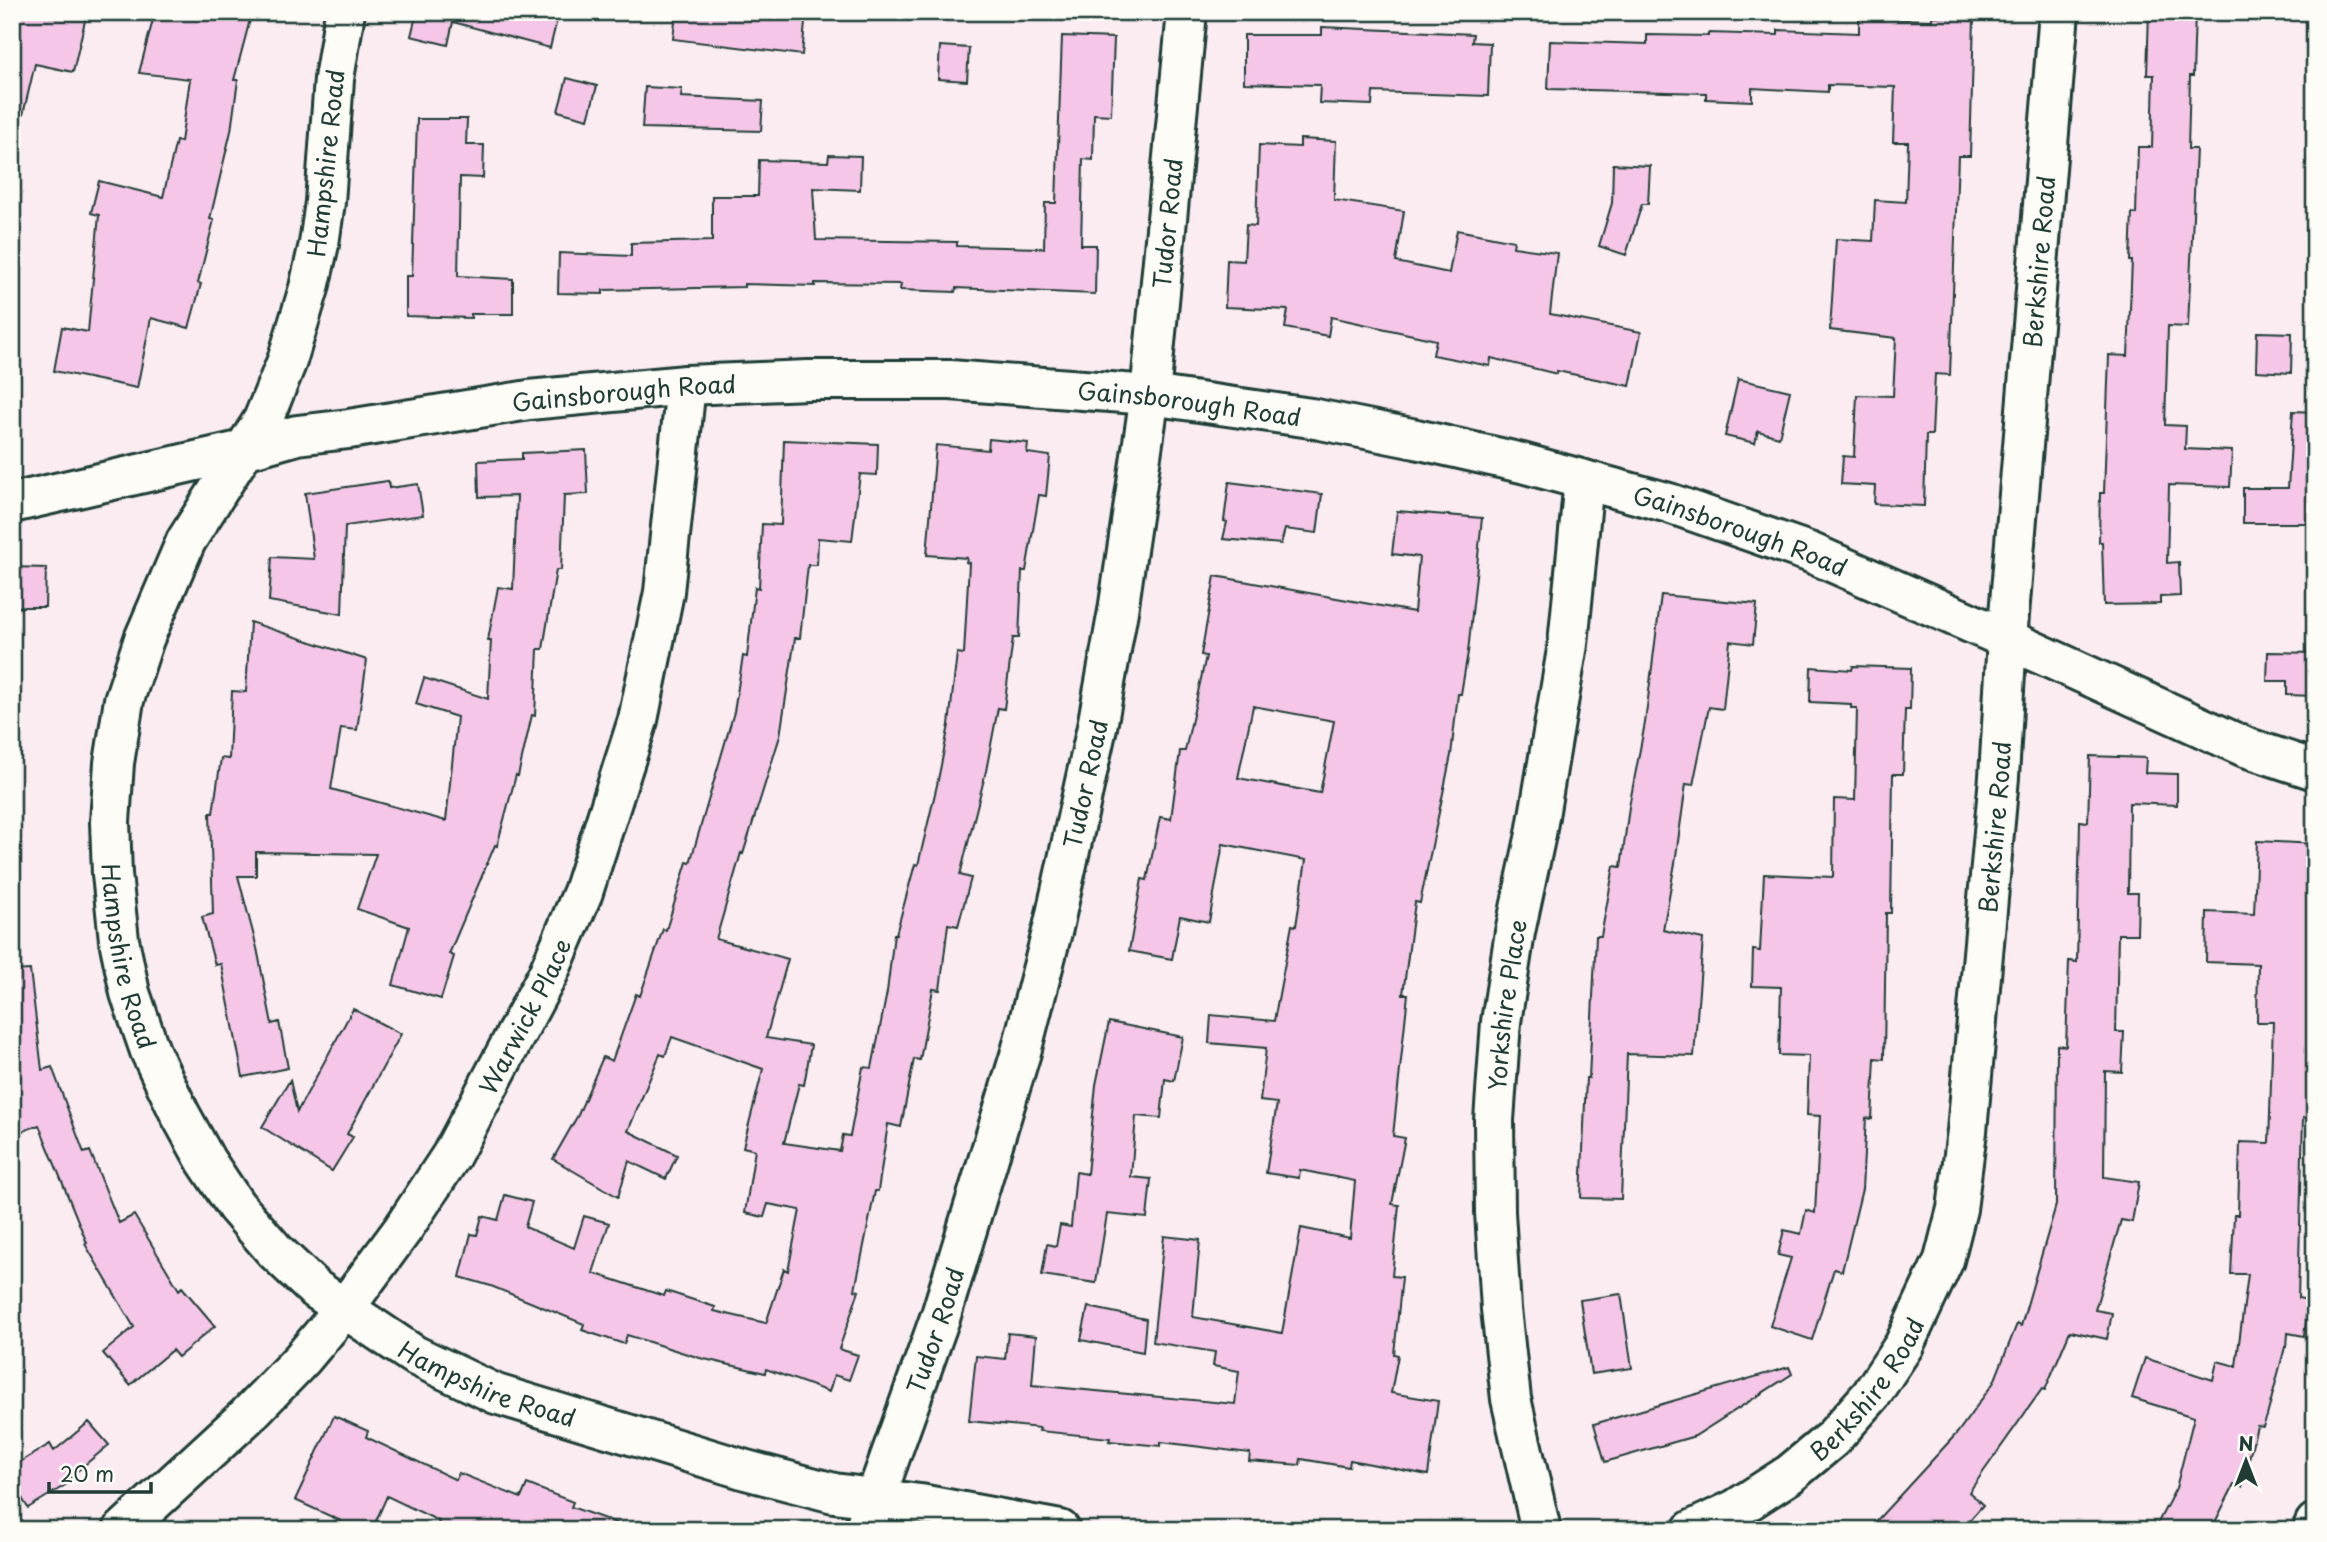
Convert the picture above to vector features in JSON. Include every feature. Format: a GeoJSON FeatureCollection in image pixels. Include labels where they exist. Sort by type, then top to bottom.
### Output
{"type":"FeatureCollection","features":[{"type":"Feature","properties":{"kind":"street","name":"Hampshire Road"},"geometry":{"type":"LineString","coordinates":[[345,12],[334,79],[326,202],[312,277],[287,361],[263,420],[186,541],[144,639],[124,700],[114,763],[110,822],[112,874],[119,940],[130,993],[150,1051],[206,1161],[236,1206],[275,1251],[314,1288],[344,1310],[414,1355],[496,1394],[834,1493],[869,1514]]}},
{"type":"Feature","properties":{"kind":"street","name":"Tudor Road"},"geometry":{"type":"LineString","coordinates":[[869,1514],[941,1315],[1021,1052],[1053,928],[1097,727],[1116,624],[1150,395],[1187,12]]}},
{"type":"Feature","properties":{"kind":"street","name":"Berkshire Road"},"geometry":{"type":"LineString","coordinates":[[1692,1530],[1736,1509],[1790,1474],[1832,1438],[1871,1395],[1904,1345],[1944,1260],[1957,1209],[1967,1131],[1999,777],[2007,639],[2059,12]]}},
{"type":"Feature","properties":{"kind":"street","name":"Gainsborough Road"},"geometry":{"type":"LineString","coordinates":[[12,503],[244,450],[297,435],[529,400],[686,385],[808,380],[950,380],[1150,395],[1350,426],[1455,448],[1669,503],[1809,552],[2245,747],[2315,770]]}},
{"type":"Feature","properties":{"kind":"street","name":"Warwick Place"},"geometry":{"type":"LineString","coordinates":[[123,1530],[247,1416],[344,1310],[451,1156],[548,974],[583,892],[638,720],[664,592],[686,385]]}},
{"type":"Feature","properties":{"kind":"street","name":"Yorkshire Place"},"geometry":{"type":"LineString","coordinates":[[1541,1530],[1511,1399],[1501,1309],[1495,1212],[1494,1120],[1501,1023],[1515,932],[1536,834],[1568,644],[1584,480]]}},
{"type":"Feature","properties":{"kind":"street"},"geometry":{"type":"LineString","coordinates":[[869,1514],[920,1504],[1060,1530]]}},
{"type":"Feature","properties":{"kind":"street"},"geometry":{"type":"LineString","coordinates":[[2312,1530],[2315,1523]]}},
{"type":"Feature","properties":{"kind":"building"},"geometry":{"type":"Polygon","coordinates":[[[12,12],[87,12],[73,72],[35,64],[23,115],[12,114],[12,12]]]}},
{"type":"Feature","properties":{"kind":"building"},"geometry":{"type":"Polygon","coordinates":[[[155,12],[235,12],[251,16],[234,80],[238,80],[231,131],[210,219],[214,220],[198,283],[201,284],[189,328],[151,318],[137,388],[54,371],[62,327],[88,332],[99,215],[91,213],[99,181],[163,197],[176,141],[181,142],[190,79],[139,73],[155,12]]]}},
{"type":"Feature","properties":{"kind":"building"},"geometry":{"type":"Polygon","coordinates":[[[417,12],[559,12],[550,48],[453,22],[448,45],[411,36],[417,12]]]}},
{"type":"Feature","properties":{"kind":"building"},"geometry":{"type":"Polygon","coordinates":[[[676,12],[806,12],[802,55],[673,39],[676,12]]]}},
{"type":"Feature","properties":{"kind":"building"},"geometry":{"type":"Polygon","coordinates":[[[2149,12],[2195,12],[2188,149],[2196,149],[2188,327],[2168,326],[2165,425],[2186,426],[2185,449],[2232,451],[2230,487],[2169,485],[2167,563],[2179,562],[2180,596],[2160,597],[2160,604],[2104,605],[2102,542],[2099,542],[2100,493],[2104,493],[2109,355],[2128,356],[2132,213],[2136,214],[2138,147],[2152,147],[2154,75],[2147,75],[2149,12]]]}},
{"type":"Feature","properties":{"kind":"building"},"geometry":{"type":"Polygon","coordinates":[[[1932,16],[1974,18],[1970,156],[1958,156],[1950,375],[1935,374],[1932,435],[1926,435],[1924,506],[1874,504],[1875,486],[1841,484],[1843,456],[1854,457],[1857,395],[1893,396],[1896,338],[1830,330],[1836,239],[1873,241],[1875,200],[1906,202],[1908,142],[1893,142],[1895,87],[1828,85],[1828,92],[1752,88],[1752,101],[1706,99],[1706,93],[1548,89],[1550,41],[1647,44],[1647,35],[1778,35],[1778,30],[1859,33],[1859,18],[1932,20],[1932,16]]]}},
{"type":"Feature","properties":{"kind":"building"},"geometry":{"type":"Polygon","coordinates":[[[1322,27],[1473,34],[1472,42],[1490,43],[1488,96],[1373,92],[1372,105],[1319,103],[1320,85],[1244,83],[1244,35],[1322,35],[1322,27]]]}},
{"type":"Feature","properties":{"kind":"building"},"geometry":{"type":"Polygon","coordinates":[[[1062,36],[1114,38],[1111,115],[1094,114],[1093,160],[1083,159],[1081,245],[1096,245],[1095,294],[956,288],[955,292],[900,290],[901,284],[815,283],[815,286],[744,284],[744,287],[603,290],[603,294],[558,293],[559,253],[631,256],[631,243],[712,241],[712,196],[758,196],[759,160],[828,162],[829,155],[861,156],[860,190],[813,188],[816,240],[957,242],[957,246],[1044,248],[1045,203],[1056,203],[1062,36]]]}},
{"type":"Feature","properties":{"kind":"building"},"geometry":{"type":"Polygon","coordinates":[[[940,46],[969,48],[967,81],[938,79],[940,46]]]}},
{"type":"Feature","properties":{"kind":"building"},"geometry":{"type":"Polygon","coordinates":[[[567,78],[597,86],[588,119],[558,111],[567,78]]]}},
{"type":"Feature","properties":{"kind":"building"},"geometry":{"type":"Polygon","coordinates":[[[645,87],[682,89],[681,97],[763,101],[761,131],[642,128],[645,87]]]}},
{"type":"Feature","properties":{"kind":"building"},"geometry":{"type":"Polygon","coordinates":[[[417,119],[467,119],[466,145],[484,145],[483,178],[460,177],[458,276],[513,279],[513,314],[471,314],[471,318],[406,316],[406,276],[412,276],[417,119]]]}},
{"type":"Feature","properties":{"kind":"building"},"geometry":{"type":"Polygon","coordinates":[[[1300,139],[1336,141],[1334,200],[1404,211],[1396,262],[1449,273],[1457,230],[1514,241],[1513,247],[1557,253],[1550,314],[1641,332],[1630,386],[1557,371],[1557,374],[1491,358],[1490,366],[1433,355],[1436,340],[1331,317],[1328,336],[1285,328],[1288,310],[1225,307],[1227,260],[1244,261],[1246,225],[1256,226],[1259,145],[1300,147],[1300,139]]]}},
{"type":"Feature","properties":{"kind":"building"},"geometry":{"type":"Polygon","coordinates":[[[1613,164],[1650,166],[1648,204],[1642,204],[1626,255],[1599,246],[1612,203],[1613,164]]]}},
{"type":"Feature","properties":{"kind":"building"},"geometry":{"type":"Polygon","coordinates":[[[2257,332],[2292,333],[2291,373],[2256,371],[2257,332]]]}},
{"type":"Feature","properties":{"kind":"building"},"geometry":{"type":"Polygon","coordinates":[[[1738,379],[1790,391],[1779,437],[1758,431],[1755,443],[1725,436],[1738,379]]]}},
{"type":"Feature","properties":{"kind":"building"},"geometry":{"type":"Polygon","coordinates":[[[2293,411],[2315,412],[2315,523],[2243,523],[2243,488],[2288,488],[2293,411]]]}},
{"type":"Feature","properties":{"kind":"building"},"geometry":{"type":"Polygon","coordinates":[[[989,439],[1028,443],[1027,453],[1050,456],[1046,496],[1039,495],[1026,571],[1022,571],[1019,638],[1013,638],[1004,709],[998,708],[986,771],[960,875],[971,878],[958,926],[948,924],[940,990],[933,989],[920,1060],[914,1059],[901,1127],[888,1124],[878,1191],[875,1191],[855,1290],[859,1291],[839,1349],[858,1355],[849,1380],[834,1375],[829,1392],[766,1369],[765,1373],[700,1358],[627,1335],[624,1344],[582,1330],[584,1324],[491,1286],[460,1277],[471,1234],[477,1235],[482,1216],[498,1220],[505,1195],[532,1202],[525,1227],[574,1248],[584,1216],[609,1223],[593,1273],[664,1296],[666,1291],[715,1307],[714,1311],[766,1323],[784,1269],[788,1271],[800,1210],[768,1204],[764,1217],[745,1213],[755,1150],[743,1147],[763,1069],[672,1037],[665,1056],[660,1054],[628,1131],[677,1155],[666,1179],[629,1161],[618,1197],[553,1159],[578,1115],[603,1057],[612,1061],[636,994],[640,996],[663,929],[666,930],[687,862],[690,863],[734,712],[743,656],[747,657],[755,587],[759,588],[762,524],[781,525],[784,440],[878,444],[877,475],[860,474],[852,541],[818,538],[817,565],[808,565],[800,638],[795,638],[780,736],[716,939],[788,959],[766,1038],[811,1045],[804,1085],[799,1084],[784,1143],[840,1151],[843,1135],[850,1136],[863,1067],[872,1068],[887,992],[894,934],[915,864],[918,865],[937,785],[949,725],[957,653],[964,654],[969,563],[966,562],[967,558],[927,555],[936,445],[988,450],[989,439]]]}},
{"type":"Feature","properties":{"kind":"building"},"geometry":{"type":"Polygon","coordinates":[[[586,450],[588,494],[564,495],[561,570],[556,570],[543,649],[538,649],[535,716],[532,715],[518,776],[516,775],[497,846],[495,845],[449,954],[454,956],[441,999],[393,985],[409,927],[357,909],[376,854],[256,852],[256,876],[238,876],[257,948],[272,1024],[279,1022],[288,1068],[243,1077],[221,964],[215,965],[202,917],[213,914],[210,813],[213,813],[221,758],[229,759],[232,691],[246,692],[250,622],[367,660],[357,730],[341,728],[331,789],[446,821],[457,717],[416,704],[424,678],[488,699],[491,640],[488,640],[498,587],[513,589],[517,496],[479,497],[478,461],[522,459],[522,453],[586,450]]]}},
{"type":"Feature","properties":{"kind":"building"},"geometry":{"type":"Polygon","coordinates":[[[388,481],[389,488],[418,484],[423,515],[345,526],[342,614],[269,601],[272,557],[314,559],[305,493],[388,481]]]}},
{"type":"Feature","properties":{"kind":"building"},"geometry":{"type":"Polygon","coordinates":[[[1229,482],[1322,494],[1317,533],[1285,529],[1281,544],[1223,539],[1227,522],[1224,521],[1229,482]]]}},
{"type":"Feature","properties":{"kind":"building"},"geometry":{"type":"Polygon","coordinates":[[[1397,511],[1482,518],[1468,652],[1461,694],[1458,694],[1451,755],[1420,903],[1415,902],[1403,994],[1408,994],[1393,1136],[1405,1138],[1392,1204],[1399,1205],[1392,1276],[1402,1277],[1394,1354],[1398,1355],[1391,1393],[1438,1401],[1428,1475],[1350,1460],[1349,1467],[1301,1459],[1300,1465],[1249,1461],[1250,1453],[1161,1442],[1161,1446],[1109,1441],[1110,1438],[969,1421],[976,1356],[1005,1359],[1008,1333],[1036,1336],[1032,1385],[1235,1404],[1239,1371],[1213,1366],[1215,1352],[1153,1342],[1164,1236],[1200,1240],[1193,1317],[1282,1333],[1301,1228],[1350,1238],[1355,1181],[1300,1170],[1299,1178],[1266,1173],[1277,1103],[1260,1101],[1266,1048],[1209,1043],[1211,1015],[1274,1021],[1292,925],[1296,926],[1306,860],[1223,844],[1209,922],[1180,916],[1172,959],[1129,951],[1142,879],[1147,880],[1160,817],[1171,819],[1180,751],[1185,751],[1206,656],[1201,655],[1215,576],[1414,612],[1419,557],[1392,554],[1397,511]],[[1253,706],[1238,778],[1320,793],[1334,721],[1253,706]]]}},
{"type":"Feature","properties":{"kind":"building"},"geometry":{"type":"Polygon","coordinates":[[[12,567],[46,568],[45,607],[12,607],[12,567]]]}},
{"type":"Feature","properties":{"kind":"building"},"geometry":{"type":"Polygon","coordinates":[[[1661,595],[1757,604],[1753,644],[1730,641],[1723,709],[1709,707],[1693,785],[1686,784],[1663,930],[1703,939],[1694,1056],[1627,1054],[1621,1199],[1581,1198],[1596,936],[1601,936],[1614,866],[1621,867],[1645,723],[1661,595]]]}},
{"type":"Feature","properties":{"kind":"building"},"geometry":{"type":"Polygon","coordinates":[[[2268,652],[2315,653],[2315,696],[2287,695],[2287,681],[2267,681],[2268,652]]]}},
{"type":"Feature","properties":{"kind":"building"},"geometry":{"type":"Polygon","coordinates":[[[1853,666],[1911,668],[1910,710],[1905,710],[1903,774],[1893,774],[1891,913],[1886,913],[1884,1059],[1875,1058],[1872,1119],[1866,1118],[1862,1189],[1842,1271],[1834,1269],[1812,1340],[1770,1326],[1791,1258],[1778,1255],[1784,1230],[1801,1234],[1806,1210],[1815,1213],[1820,1116],[1807,1115],[1809,1056],[1779,1055],[1781,987],[1752,986],[1753,950],[1760,951],[1764,874],[1833,877],[1834,799],[1855,800],[1857,708],[1851,708],[1851,704],[1810,702],[1811,667],[1852,670],[1853,666]]]}},
{"type":"Feature","properties":{"kind":"building"},"geometry":{"type":"Polygon","coordinates":[[[2090,756],[2146,758],[2145,773],[2177,774],[2177,805],[2129,803],[2128,893],[2138,893],[2137,934],[2118,934],[2116,1032],[2124,1032],[2122,1072],[2105,1071],[2104,1177],[2139,1182],[2132,1222],[2121,1220],[2095,1310],[2112,1313],[2107,1339],[2070,1331],[2045,1390],[2042,1389],[1969,1492],[1983,1505],[1961,1530],[1868,1530],[1958,1432],[1994,1382],[2017,1324],[2021,1326],[2056,1205],[2057,1045],[2066,1046],[2069,961],[2077,962],[2080,821],[2088,822],[2090,756]]]}},
{"type":"Feature","properties":{"kind":"building"},"geometry":{"type":"Polygon","coordinates":[[[2257,841],[2315,844],[2315,1024],[2311,1118],[2303,1118],[2298,1298],[2309,1300],[2304,1336],[2288,1333],[2287,1347],[2267,1416],[2263,1427],[2257,1426],[2242,1487],[2234,1485],[2211,1530],[2154,1530],[2176,1488],[2194,1417],[2132,1398],[2145,1358],[2213,1380],[2217,1361],[2236,1366],[2248,1274],[2231,1274],[2234,1215],[2238,1215],[2240,1142],[2269,1143],[2273,1022],[2257,1022],[2258,964],[2206,962],[2207,912],[2254,914],[2257,841]]]}},
{"type":"Feature","properties":{"kind":"building"},"geometry":{"type":"Polygon","coordinates":[[[30,970],[42,1070],[52,1067],[84,1153],[90,1151],[119,1223],[134,1215],[179,1290],[182,1287],[215,1326],[178,1357],[172,1350],[130,1385],[103,1353],[134,1327],[85,1244],[87,1243],[39,1125],[12,1135],[12,971],[30,970]]]}},
{"type":"Feature","properties":{"kind":"building"},"geometry":{"type":"Polygon","coordinates":[[[353,1009],[401,1034],[347,1134],[353,1137],[332,1171],[262,1127],[290,1080],[297,1112],[353,1009]]]}},
{"type":"Feature","properties":{"kind":"building"},"geometry":{"type":"Polygon","coordinates":[[[1109,1022],[1183,1037],[1174,1081],[1165,1079],[1161,1118],[1136,1116],[1131,1177],[1151,1179],[1147,1218],[1107,1214],[1096,1283],[1042,1275],[1047,1244],[1056,1246],[1060,1225],[1071,1227],[1076,1172],[1087,1174],[1096,1085],[1109,1022]]]}},
{"type":"Feature","properties":{"kind":"building"},"geometry":{"type":"Polygon","coordinates":[[[1621,1294],[1632,1368],[1591,1374],[1580,1300],[1621,1294]]]}},
{"type":"Feature","properties":{"kind":"building"},"geometry":{"type":"Polygon","coordinates":[[[1088,1307],[1146,1319],[1143,1352],[1081,1340],[1088,1307]]]}},
{"type":"Feature","properties":{"kind":"building"},"geometry":{"type":"Polygon","coordinates":[[[1789,1367],[1792,1374],[1695,1436],[1605,1462],[1594,1424],[1789,1367]]]}},
{"type":"Feature","properties":{"kind":"building"},"geometry":{"type":"Polygon","coordinates":[[[334,1416],[368,1431],[366,1437],[456,1480],[459,1473],[521,1498],[527,1484],[573,1502],[571,1507],[625,1526],[624,1530],[436,1530],[439,1521],[387,1496],[372,1530],[337,1530],[341,1521],[295,1500],[334,1416]]]}},
{"type":"Feature","properties":{"kind":"building"},"geometry":{"type":"Polygon","coordinates":[[[89,1422],[109,1445],[70,1477],[72,1481],[28,1508],[12,1482],[12,1467],[50,1444],[54,1451],[89,1422]]]}}]}
